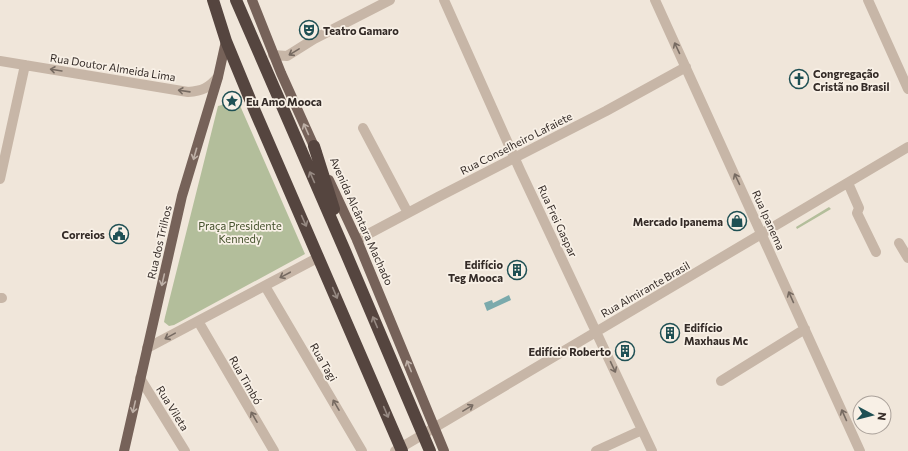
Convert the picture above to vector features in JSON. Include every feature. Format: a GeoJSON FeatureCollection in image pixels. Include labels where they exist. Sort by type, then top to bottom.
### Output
{"type":"FeatureCollection","features":[{"type":"Feature","properties":{"kind":"highway"},"geometry":{"type":"LineString","coordinates":[[213,0],[226,41],[319,257],[399,450]]}},
{"type":"Feature","properties":{"kind":"highway"},"geometry":{"type":"LineString","coordinates":[[237,5],[345,251],[430,451]]}},
{"type":"Feature","properties":{"kind":"highway"},"geometry":{"type":"LineString","coordinates":[[314,146],[338,220],[345,251]]}},
{"type":"Feature","properties":{"kind":"main road","name":"Avenida Alcântara Machado"},"geometry":{"type":"LineString","coordinates":[[252,2],[273,55],[357,240],[444,451]]}},
{"type":"Feature","properties":{"kind":"main road","name":"Rua dos Trilhos"},"geometry":{"type":"LineString","coordinates":[[124,451],[182,196],[218,77],[226,41]]}},
{"type":"Feature","properties":{"kind":"street"},"geometry":{"type":"LineString","coordinates":[[273,55],[287,56],[314,39],[390,0]]}},
{"type":"Feature","properties":{"kind":"street","name":"Rua Frei Gaspar"},"geometry":{"type":"LineString","coordinates":[[444,0],[652,451]]}},
{"type":"Feature","properties":{"kind":"street","name":"Rua Ipanema"},"geometry":{"type":"LineString","coordinates":[[655,0],[860,451]]}},
{"type":"Feature","properties":{"kind":"street"},"geometry":{"type":"LineString","coordinates":[[868,0],[908,89]]}},
{"type":"Feature","properties":{"kind":"street","name":"Rua Doutor Almeida Lima"},"geometry":{"type":"LineString","coordinates":[[0,61],[188,92],[212,85],[218,77]]}},
{"type":"Feature","properties":{"kind":"street"},"geometry":{"type":"LineString","coordinates":[[0,179],[2,163],[25,65]]}},
{"type":"Feature","properties":{"kind":"street","name":"Rua Conselheiro Lafaiete"},"geometry":{"type":"LineString","coordinates":[[357,240],[516,158],[686,67]]}},
{"type":"Feature","properties":{"kind":"street"},"geometry":{"type":"LineString","coordinates":[[363,128],[408,213]]}},
{"type":"Feature","properties":{"kind":"street","name":"Rua Almirante Brasil"},"geometry":{"type":"LineString","coordinates":[[399,450],[908,147]]}},
{"type":"Feature","properties":{"kind":"street"},"geometry":{"type":"LineString","coordinates":[[848,183],[859,208],[857,213],[876,252]]}},
{"type":"Feature","properties":{"kind":"street"},"geometry":{"type":"LineString","coordinates":[[899,243],[908,258]]}},
{"type":"Feature","properties":{"kind":"street"},"geometry":{"type":"LineString","coordinates":[[147,348],[319,257]]}},
{"type":"Feature","properties":{"kind":"street","name":"Rua Tagi"},"geometry":{"type":"LineString","coordinates":[[265,286],[362,451]]}},
{"type":"Feature","properties":{"kind":"street","name":"Rua Timbó"},"geometry":{"type":"LineString","coordinates":[[198,321],[274,451]]}},
{"type":"Feature","properties":{"kind":"street"},"geometry":{"type":"LineString","coordinates":[[722,380],[805,329]]}},
{"type":"Feature","properties":{"kind":"street","name":"Rua Vileta"},"geometry":{"type":"LineString","coordinates":[[140,378],[185,451]]}},
{"type":"Feature","properties":{"kind":"street"},"geometry":{"type":"LineString","coordinates":[[596,451],[642,430]]}},
{"type":"Feature","properties":{"kind":"green space","name":"Praça Presidente Kennedy"},"geometry":{"type":"Polygon","coordinates":[[[238,101],[305,254],[174,325],[169,326],[164,322],[165,317],[218,106],[238,101]]]}},
{"type":"Feature","properties":{"kind":"green space"},"geometry":{"type":"Polygon","coordinates":[[[829,207],[831,209],[797,229],[796,227],[829,207]]]}},
{"type":"Feature","properties":{"kind":"water"},"geometry":{"type":"Polygon","coordinates":[[[509,295],[511,300],[487,311],[484,303],[492,300],[493,303],[509,295]]]}},
{"type":"Feature","properties":{"kind":"place","name":"Teatro Gamaro"},"geometry":{"type":"Point","coordinates":[309,30]}},
{"type":"Feature","properties":{"kind":"place","name":"Congregação Cristã no Brasil"},"geometry":{"type":"Point","coordinates":[799,79]}},
{"type":"Feature","properties":{"kind":"place","name":"Eu Amo Mooca"},"geometry":{"type":"Point","coordinates":[232,101]}},
{"type":"Feature","properties":{"kind":"place","name":"Mercado Ipanema"},"geometry":{"type":"Point","coordinates":[737,221]}},
{"type":"Feature","properties":{"kind":"place","name":"Correios"},"geometry":{"type":"Point","coordinates":[119,234]}},
{"type":"Feature","properties":{"kind":"place","name":"Edifício Teg Mooca"},"geometry":{"type":"Point","coordinates":[517,270]}},
{"type":"Feature","properties":{"kind":"place","name":"Edifício Maxhaus Mc"},"geometry":{"type":"Point","coordinates":[670,333]}},
{"type":"Feature","properties":{"kind":"place","name":"Edifício Roberto"},"geometry":{"type":"Point","coordinates":[625,351]}}]}
